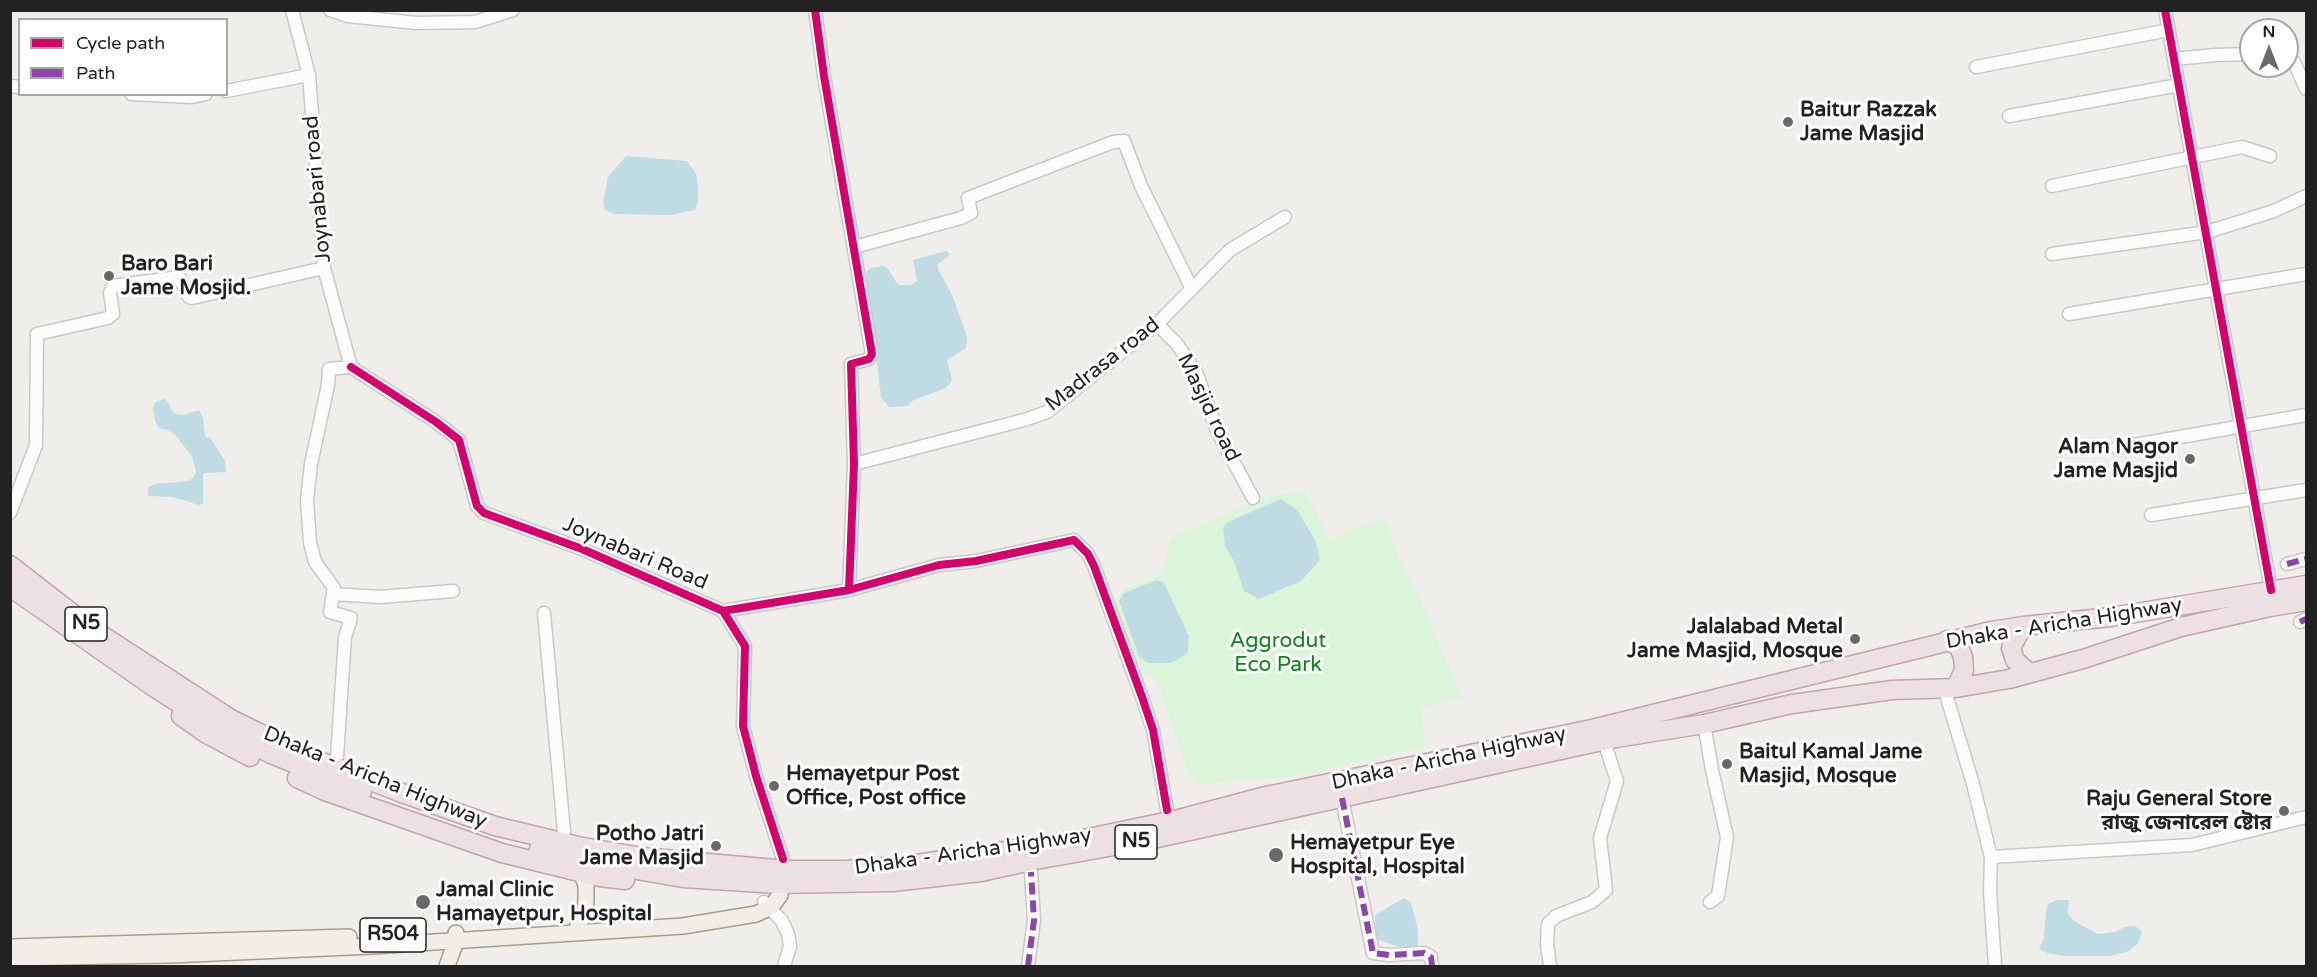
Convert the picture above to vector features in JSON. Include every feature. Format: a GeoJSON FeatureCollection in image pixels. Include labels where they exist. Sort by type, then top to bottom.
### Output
{"type":"FeatureCollection","features":[{"type":"Feature","properties":{"kind":"highway","name":"Dhaka - Aricha Highway"},"geometry":{"type":"LineString","coordinates":[[10,565],[160,683]]}},
{"type":"Feature","properties":{"kind":"highway","name":"Dhaka - Aricha Highway"},"geometry":{"type":"LineString","coordinates":[[10,587],[160,683],[231,719],[304,754],[402,793],[495,826],[578,846],[642,857],[786,870],[846,870],[910,865],[1079,840],[1179,819],[1269,804],[1592,729],[1947,640],[2023,626],[2110,618],[2307,585]]}},
{"type":"Feature","properties":{"kind":"highway","name":"Dhaka - Aricha Highway"},"geometry":{"type":"LineString","coordinates":[[1269,804],[1342,798],[1604,741],[1704,724],[1792,704],[1893,690],[1950,688],[2008,679],[2083,659],[2181,627],[2307,601]]}},
{"type":"Feature","properties":{"kind":"highway"},"geometry":{"type":"LineString","coordinates":[[2023,626],[2011,648],[2015,660],[2029,673]]}},
{"type":"Feature","properties":{"kind":"highway"},"geometry":{"type":"LineString","coordinates":[[1947,640],[1959,647],[1964,670],[1950,688]]}},
{"type":"Feature","properties":{"kind":"highway"},"geometry":{"type":"LineString","coordinates":[[160,683],[193,686],[276,730],[338,756],[484,810],[564,832],[660,850],[823,860],[919,854],[1220,800],[1269,804],[1244,829],[1127,855],[941,888],[771,899],[687,890],[581,872],[502,853],[325,791],[204,733],[172,710],[160,683]]}},
{"type":"Feature","properties":{"kind":"main road"},"geometry":{"type":"LineString","coordinates":[[578,925],[585,914],[586,900],[586,885],[581,872]]}},
{"type":"Feature","properties":{"kind":"main road","name":"R504"},"geometry":{"type":"LineString","coordinates":[[10,947],[456,937],[682,918],[754,906],[771,899]]}},
{"type":"Feature","properties":{"kind":"main road","name":"R504"},"geometry":{"type":"LineString","coordinates":[[10,958],[170,955],[456,937],[683,926],[756,914],[771,899]]}},
{"type":"Feature","properties":{"kind":"main road"},"geometry":{"type":"LineString","coordinates":[[447,966],[456,937]]}},
{"type":"Feature","properties":{"kind":"street","name":"Joynabari road"},"geometry":{"type":"LineString","coordinates":[[292,10],[309,75],[324,268],[351,367]]}},
{"type":"Feature","properties":{"kind":"street"},"geometry":{"type":"LineString","coordinates":[[330,10],[348,16],[416,23],[475,22],[513,10]]}},
{"type":"Feature","properties":{"kind":"street"},"geometry":{"type":"LineString","coordinates":[[815,10],[872,354],[869,359],[851,364],[854,464],[849,590]]}},
{"type":"Feature","properties":{"kind":"street"},"geometry":{"type":"LineString","coordinates":[[2165,10],[2271,590]]}},
{"type":"Feature","properties":{"kind":"street"},"geometry":{"type":"LineString","coordinates":[[1976,67],[2169,30]]}},
{"type":"Feature","properties":{"kind":"street"},"geometry":{"type":"LineString","coordinates":[[2174,59],[2239,54]]}},
{"type":"Feature","properties":{"kind":"street"},"geometry":{"type":"LineString","coordinates":[[2299,72],[2307,89]]}},
{"type":"Feature","properties":{"kind":"street"},"geometry":{"type":"LineString","coordinates":[[228,91],[309,75]]}},
{"type":"Feature","properties":{"kind":"street"},"geometry":{"type":"LineString","coordinates":[[2009,116],[2179,85]]}},
{"type":"Feature","properties":{"kind":"street"},"geometry":{"type":"LineString","coordinates":[[172,96],[197,96]]}},
{"type":"Feature","properties":{"kind":"street"},"geometry":{"type":"LineString","coordinates":[[854,247],[961,218],[971,213],[968,198],[1113,142],[1124,141],[1141,186],[1192,289]]}},
{"type":"Feature","properties":{"kind":"street"},"geometry":{"type":"LineString","coordinates":[[2052,186],[2242,147],[2270,156]]}},
{"type":"Feature","properties":{"kind":"street"},"geometry":{"type":"LineString","coordinates":[[2052,254],[2207,232],[2274,211],[2307,196]]}},
{"type":"Feature","properties":{"kind":"street","name":"Madrasa road"},"geometry":{"type":"LineString","coordinates":[[854,464],[1047,412],[1157,324],[1230,250],[1285,217]]}},
{"type":"Feature","properties":{"kind":"street"},"geometry":{"type":"LineString","coordinates":[[10,513],[36,446],[37,334],[108,318],[112,315],[110,292],[113,286],[179,277],[189,297],[192,298],[324,268]]}},
{"type":"Feature","properties":{"kind":"street"},"geometry":{"type":"LineString","coordinates":[[2069,314],[2307,274]]}},
{"type":"Feature","properties":{"kind":"street","name":"Masjid road"},"geometry":{"type":"LineString","coordinates":[[1157,324],[1177,344],[1197,374],[1217,430],[1253,498]]}},
{"type":"Feature","properties":{"kind":"street"},"geometry":{"type":"LineString","coordinates":[[351,367],[329,369],[328,385],[311,464],[307,500],[309,542],[315,562],[334,591],[380,597],[453,591]]}},
{"type":"Feature","properties":{"kind":"street","name":"Joynabari Road"},"geometry":{"type":"LineString","coordinates":[[351,367],[436,422],[459,440],[477,506],[484,513],[582,549],[723,611],[745,646],[743,726],[756,776],[783,859]]}},
{"type":"Feature","properties":{"kind":"street"},"geometry":{"type":"LineString","coordinates":[[2116,448],[2307,414]]}},
{"type":"Feature","properties":{"kind":"street"},"geometry":{"type":"LineString","coordinates":[[2151,515],[2307,490]]}},
{"type":"Feature","properties":{"kind":"street"},"geometry":{"type":"LineString","coordinates":[[723,611],[849,590],[939,565],[1000,556],[1070,541],[1078,542],[1095,566],[1153,730],[1167,810]]}},
{"type":"Feature","properties":{"kind":"street"},"geometry":{"type":"LineString","coordinates":[[2287,564],[2307,559]]}},
{"type":"Feature","properties":{"kind":"street"},"geometry":{"type":"LineString","coordinates":[[334,591],[330,612],[351,618],[345,637],[338,756]]}},
{"type":"Feature","properties":{"kind":"street"},"geometry":{"type":"LineString","coordinates":[[544,613],[564,832]]}},
{"type":"Feature","properties":{"kind":"street"},"geometry":{"type":"LineString","coordinates":[[1950,688],[1991,857],[1990,891],[1995,966]]}},
{"type":"Feature","properties":{"kind":"street"},"geometry":{"type":"LineString","coordinates":[[1704,724],[1727,837],[1718,896],[1710,902]]}},
{"type":"Feature","properties":{"kind":"street"},"geometry":{"type":"LineString","coordinates":[[1550,966],[1547,944],[1548,924],[1556,916],[1592,902],[1606,890],[1600,838],[1617,781],[1604,741]]}},
{"type":"Feature","properties":{"kind":"street"},"geometry":{"type":"LineString","coordinates":[[1342,798],[1373,953],[1389,955],[1424,953],[1431,957],[1432,966]]}},
{"type":"Feature","properties":{"kind":"street"},"geometry":{"type":"LineString","coordinates":[[1991,857],[2192,845],[2307,817]]}},
{"type":"Feature","properties":{"kind":"street"},"geometry":{"type":"LineString","coordinates":[[1029,966],[1034,920],[1031,872]]}},
{"type":"Feature","properties":{"kind":"street"},"geometry":{"type":"LineString","coordinates":[[771,899],[788,934],[790,946],[784,966]]}},
{"type":"Feature","properties":{"kind":"green space","name":"Aggrodut Eco Park"},"geometry":{"type":"Polygon","coordinates":[[[1298,491],[1305,494],[1315,509],[1330,542],[1350,530],[1376,521],[1383,521],[1389,527],[1398,557],[1419,596],[1462,698],[1420,707],[1426,747],[1286,778],[1246,779],[1197,785],[1188,773],[1158,684],[1138,663],[1126,637],[1116,603],[1119,595],[1127,589],[1163,573],[1169,542],[1174,536],[1271,496],[1298,491]]]}},
{"type":"Feature","properties":{"kind":"water"},"geometry":{"type":"Polygon","coordinates":[[[626,156],[687,161],[696,174],[698,183],[698,203],[695,210],[670,215],[614,214],[605,210],[603,203],[608,177],[626,156]]]}},
{"type":"Feature","properties":{"kind":"water"},"geometry":{"type":"Polygon","coordinates":[[[946,251],[950,254],[938,264],[938,269],[952,295],[967,336],[966,348],[947,360],[952,381],[946,388],[912,401],[908,406],[889,407],[881,397],[866,273],[870,268],[884,266],[897,283],[912,285],[917,281],[913,260],[946,251]]]}},
{"type":"Feature","properties":{"kind":"water"},"geometry":{"type":"Polygon","coordinates":[[[164,399],[172,411],[177,414],[183,415],[199,410],[203,418],[205,436],[211,439],[225,461],[226,472],[203,475],[203,503],[200,505],[172,497],[148,496],[148,487],[155,484],[188,481],[196,472],[192,456],[176,436],[171,431],[159,428],[155,421],[153,407],[156,402],[164,399]]]}},
{"type":"Feature","properties":{"kind":"water"},"geometry":{"type":"Polygon","coordinates":[[[1281,499],[1297,510],[1315,540],[1320,560],[1301,581],[1259,599],[1244,591],[1234,561],[1225,546],[1223,527],[1230,521],[1281,499]]]}},
{"type":"Feature","properties":{"kind":"water"},"geometry":{"type":"Polygon","coordinates":[[[1157,580],[1164,583],[1189,636],[1188,652],[1170,663],[1148,663],[1139,656],[1119,601],[1124,593],[1157,580]]]}},
{"type":"Feature","properties":{"kind":"water"},"geometry":{"type":"Polygon","coordinates":[[[1404,898],[1412,906],[1418,930],[1418,945],[1414,947],[1399,947],[1379,940],[1376,935],[1375,915],[1404,898]]]}},
{"type":"Feature","properties":{"kind":"water"},"geometry":{"type":"Polygon","coordinates":[[[2057,900],[2069,900],[2068,914],[2074,921],[2098,934],[2135,926],[2142,931],[2138,943],[2129,951],[2110,956],[2065,956],[2046,953],[2039,949],[2044,938],[2046,911],[2048,904],[2057,900]]]}},
{"type":"Feature","properties":{"kind":"marked path"},"geometry":{"type":"LineString","coordinates":[[2287,564],[2306,559]]}},
{"type":"Feature","properties":{"kind":"marked path"},"geometry":{"type":"LineString","coordinates":[[2300,622],[2306,619]]}},
{"type":"Feature","properties":{"kind":"marked path"},"geometry":{"type":"LineString","coordinates":[[1342,798],[1373,953],[1389,955],[1424,953],[1431,957],[1432,966]]}},
{"type":"Feature","properties":{"kind":"marked path"},"geometry":{"type":"LineString","coordinates":[[1028,966],[1034,920],[1031,872]]}},
{"type":"Feature","properties":{"kind":"cycle path"},"geometry":{"type":"LineString","coordinates":[[815,10],[824,76],[872,354],[869,359],[851,364],[854,464],[849,590]]}},
{"type":"Feature","properties":{"kind":"cycle path"},"geometry":{"type":"LineString","coordinates":[[2165,10],[2271,590]]}},
{"type":"Feature","properties":{"kind":"cycle path"},"geometry":{"type":"LineString","coordinates":[[351,367],[436,422],[459,440],[477,506],[484,513],[582,549],[723,611],[745,646],[743,726],[756,776],[783,859]]}},
{"type":"Feature","properties":{"kind":"cycle path"},"geometry":{"type":"LineString","coordinates":[[723,611],[849,590],[939,565],[976,561],[1074,540],[1088,554],[1094,566],[1142,697],[1153,730],[1167,810]]}},
{"type":"Feature","properties":{"kind":"place","name":"Baitur Razzak Jame Masjid"},"geometry":{"type":"Point","coordinates":[1788,122]}},
{"type":"Feature","properties":{"kind":"place","name":"Baro Bari Jame Mosjid."},"geometry":{"type":"Point","coordinates":[109,276]}},
{"type":"Feature","properties":{"kind":"place","name":"Alam Nagor Jame Masjid"},"geometry":{"type":"Point","coordinates":[2190,459]}},
{"type":"Feature","properties":{"kind":"place","name":"Jalalabad Metal Jame Masjid, Mosque"},"geometry":{"type":"Point","coordinates":[1855,639]}},
{"type":"Feature","properties":{"kind":"place","name":"Baitul Kamal Jame Masjid, Mosque"},"geometry":{"type":"Point","coordinates":[1727,764]}},
{"type":"Feature","properties":{"kind":"place","name":"Hemayetpur Post Office, Post office"},"geometry":{"type":"Point","coordinates":[774,786]}},
{"type":"Feature","properties":{"kind":"place","name":"Raju General Store রাজু জেনারেল ষ্টোর"},"geometry":{"type":"Point","coordinates":[2284,811]}},
{"type":"Feature","properties":{"kind":"place","name":"Potho Jatri Jame Masjid"},"geometry":{"type":"Point","coordinates":[716,846]}},
{"type":"Feature","properties":{"kind":"place","name":"Hemayetpur Eye Hospital, Hospital"},"geometry":{"type":"Point","coordinates":[1276,855]}},
{"type":"Feature","properties":{"kind":"place","name":"Jamal Clinic Hamayetpur, Hospital"},"geometry":{"type":"Point","coordinates":[423,902]}}]}
